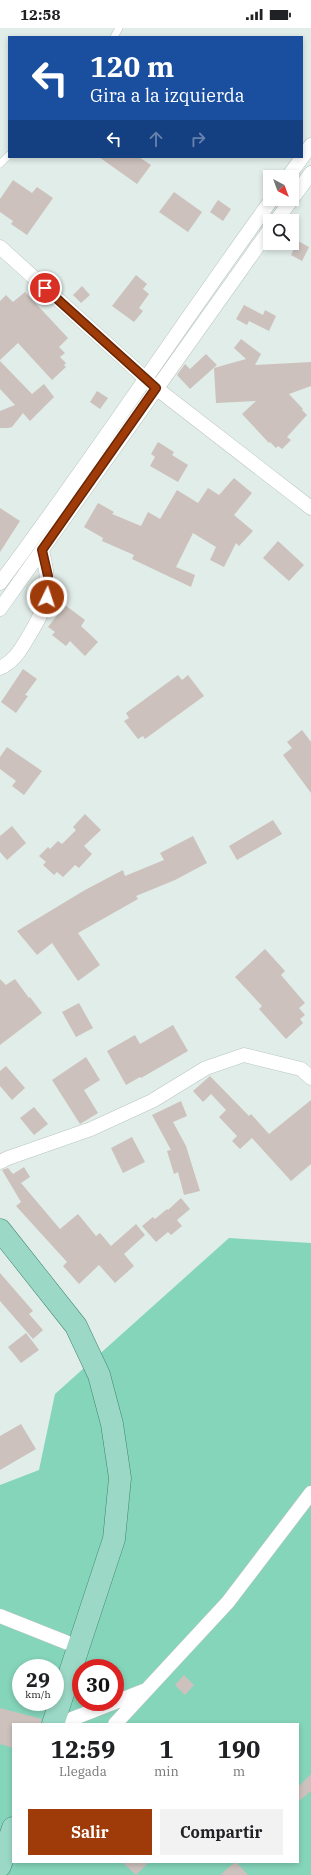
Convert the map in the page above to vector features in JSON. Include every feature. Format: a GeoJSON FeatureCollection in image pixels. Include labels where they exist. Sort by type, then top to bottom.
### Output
{"type":"FeatureCollection","features":[{"type":"Feature","properties":{"kind":"main road"},"geometry":{"type":"LineString","coordinates":[[0,1230],[76,1326],[99,1375],[112,1424],[120,1478],[114,1539],[53,1723]]}},
{"type":"Feature","properties":{"kind":"main road"},"geometry":{"type":"LineString","coordinates":[[0,1866],[12,1831]]}},
{"type":"Feature","properties":{"kind":"street"},"geometry":{"type":"LineString","coordinates":[[303,156],[311,145]]}},
{"type":"Feature","properties":{"kind":"street"},"geometry":{"type":"LineString","coordinates":[[293,170],[302,158]]}},
{"type":"Feature","properties":{"kind":"street"},"geometry":{"type":"LineString","coordinates":[[281,214],[311,173]]}},
{"type":"Feature","properties":{"kind":"street"},"geometry":{"type":"LineString","coordinates":[[0,583],[42,526],[212,282],[267,206]]}},
{"type":"Feature","properties":{"kind":"street"},"geometry":{"type":"LineString","coordinates":[[0,609],[263,239]]}},
{"type":"Feature","properties":{"kind":"street"},"geometry":{"type":"LineString","coordinates":[[0,247],[145,379],[311,508]]}},
{"type":"Feature","properties":{"kind":"street"},"geometry":{"type":"LineString","coordinates":[[0,668],[17,656],[42,614],[47,597],[48,576],[42,550]]}},
{"type":"Feature","properties":{"kind":"street"},"geometry":{"type":"LineString","coordinates":[[0,1162],[91,1129],[152,1101],[206,1068],[244,1056],[301,1069],[311,1078]]}},
{"type":"Feature","properties":{"kind":"street"},"geometry":{"type":"LineString","coordinates":[[117,1723],[150,1689],[228,1602],[311,1493]]}},
{"type":"Feature","properties":{"kind":"street"},"geometry":{"type":"LineString","coordinates":[[0,1616],[78,1647]]}},
{"type":"Feature","properties":{"kind":"street"},"geometry":{"type":"LineString","coordinates":[[62,1723],[150,1689]]}},
{"type":"Feature","properties":{"kind":"lane"},"geometry":{"type":"LineString","coordinates":[[0,164],[8,156]]}},
{"type":"Feature","properties":{"kind":"green space"},"geometry":{"type":"Polygon","coordinates":[[[229,1238],[311,1243],[311,1875],[0,1875],[0,1485],[39,1470],[55,1394],[229,1238]]]}},
{"type":"Feature","properties":{"kind":"building"},"geometry":{"type":"Polygon","coordinates":[[[100,158],[140,158],[151,165],[137,184],[100,158]]]}},
{"type":"Feature","properties":{"kind":"building"},"geometry":{"type":"Polygon","coordinates":[[[13,180],[32,193],[37,187],[53,198],[27,235],[11,224],[13,221],[0,212],[0,199],[13,180]]]}},
{"type":"Feature","properties":{"kind":"building"},"geometry":{"type":"Polygon","coordinates":[[[174,192],[202,212],[188,232],[159,212],[174,192]]]}},
{"type":"Feature","properties":{"kind":"building"},"geometry":{"type":"Polygon","coordinates":[[[218,200],[231,209],[223,221],[210,212],[218,200]]]}},
{"type":"Feature","properties":{"kind":"building"},"geometry":{"type":"Polygon","coordinates":[[[299,242],[309,247],[302,261],[291,255],[294,250],[299,250],[299,242]]]}},
{"type":"Feature","properties":{"kind":"building"},"geometry":{"type":"Polygon","coordinates":[[[136,275],[147,284],[143,289],[149,294],[139,308],[143,311],[134,322],[112,306],[136,275]]]}},
{"type":"Feature","properties":{"kind":"building"},"geometry":{"type":"Polygon","coordinates":[[[82,286],[90,295],[81,303],[73,295],[82,286]]]}},
{"type":"Feature","properties":{"kind":"building"},"geometry":{"type":"Polygon","coordinates":[[[25,292],[68,338],[59,347],[65,353],[60,357],[66,363],[64,365],[66,367],[52,380],[18,343],[0,360],[0,301],[6,295],[13,302],[25,292]]]}},
{"type":"Feature","properties":{"kind":"building"},"geometry":{"type":"Polygon","coordinates":[[[244,305],[263,315],[265,310],[276,316],[269,331],[249,321],[247,325],[236,319],[244,305]]]}},
{"type":"Feature","properties":{"kind":"building"},"geometry":{"type":"Polygon","coordinates":[[[241,339],[261,354],[255,365],[311,362],[311,386],[289,394],[307,415],[287,437],[291,440],[282,449],[278,446],[276,448],[270,442],[269,443],[242,414],[256,401],[216,403],[214,368],[246,359],[234,348],[241,339]]]}},
{"type":"Feature","properties":{"kind":"building"},"geometry":{"type":"Polygon","coordinates":[[[206,354],[217,365],[190,389],[177,375],[185,364],[190,369],[206,354]]]}},
{"type":"Feature","properties":{"kind":"building"},"geometry":{"type":"Polygon","coordinates":[[[0,361],[32,394],[44,384],[54,397],[30,421],[23,413],[12,427],[8,428],[0,428],[0,411],[15,405],[0,389],[0,361]]]}},
{"type":"Feature","properties":{"kind":"building"},"geometry":{"type":"Polygon","coordinates":[[[97,391],[108,398],[100,409],[90,402],[97,391]]]}},
{"type":"Feature","properties":{"kind":"building"},"geometry":{"type":"Polygon","coordinates":[[[158,442],[174,452],[172,455],[188,465],[178,482],[150,466],[155,457],[151,454],[158,442]]]}},
{"type":"Feature","properties":{"kind":"building"},"geometry":{"type":"Polygon","coordinates":[[[234,478],[252,493],[234,515],[253,531],[239,546],[236,543],[224,567],[210,560],[216,547],[193,533],[176,567],[195,575],[191,587],[132,559],[134,555],[102,541],[103,538],[84,527],[98,503],[114,512],[112,514],[141,526],[148,512],[160,519],[177,490],[198,503],[208,488],[219,495],[234,478]]]}},
{"type":"Feature","properties":{"kind":"building"},"geometry":{"type":"Polygon","coordinates":[[[0,508],[20,521],[0,552],[0,508]]]}},
{"type":"Feature","properties":{"kind":"building"},"geometry":{"type":"Polygon","coordinates":[[[278,541],[304,565],[289,581],[263,558],[278,541]]]}},
{"type":"Feature","properties":{"kind":"building"},"geometry":{"type":"Polygon","coordinates":[[[65,605],[85,620],[81,626],[98,642],[85,656],[70,641],[66,646],[52,635],[55,632],[48,627],[65,605]]]}},
{"type":"Feature","properties":{"kind":"building"},"geometry":{"type":"Polygon","coordinates":[[[23,669],[37,679],[25,695],[28,696],[16,713],[1,702],[23,669]]]}},
{"type":"Feature","properties":{"kind":"building"},"geometry":{"type":"Polygon","coordinates":[[[178,675],[182,680],[188,675],[204,696],[145,739],[143,736],[138,739],[124,721],[129,718],[126,713],[178,675]]]}},
{"type":"Feature","properties":{"kind":"building"},"geometry":{"type":"Polygon","coordinates":[[[302,730],[311,742],[311,793],[283,755],[292,748],[287,742],[302,730]]]}},
{"type":"Feature","properties":{"kind":"building"},"geometry":{"type":"Polygon","coordinates":[[[7,747],[42,771],[24,795],[12,786],[16,781],[0,769],[0,757],[7,747]]]}},
{"type":"Feature","properties":{"kind":"building"},"geometry":{"type":"Polygon","coordinates":[[[85,814],[101,830],[84,846],[92,854],[79,868],[75,865],[63,877],[57,872],[54,875],[43,865],[46,862],[39,856],[48,847],[50,849],[58,841],[62,844],[76,830],[73,827],[85,814]]]}},
{"type":"Feature","properties":{"kind":"building"},"geometry":{"type":"Polygon","coordinates":[[[273,820],[282,834],[237,860],[229,846],[273,820]]]}},
{"type":"Feature","properties":{"kind":"building"},"geometry":{"type":"Polygon","coordinates":[[[12,826],[26,843],[7,860],[0,852],[0,836],[12,826]]]}},
{"type":"Feature","properties":{"kind":"building"},"geometry":{"type":"Polygon","coordinates":[[[193,836],[207,863],[175,880],[136,896],[138,899],[78,933],[100,965],[78,981],[52,943],[37,955],[17,931],[85,890],[123,870],[125,876],[164,860],[160,853],[193,836]]]}},
{"type":"Feature","properties":{"kind":"building"},"geometry":{"type":"Polygon","coordinates":[[[265,949],[285,971],[281,975],[305,1003],[299,1008],[305,1015],[300,1019],[303,1023],[286,1039],[259,1009],[262,1006],[235,977],[265,949]]]}},
{"type":"Feature","properties":{"kind":"building"},"geometry":{"type":"Polygon","coordinates":[[[0,979],[6,985],[15,979],[42,1013],[0,1045],[0,979]]]}},
{"type":"Feature","properties":{"kind":"building"},"geometry":{"type":"Polygon","coordinates":[[[79,1003],[93,1028],[76,1037],[62,1012],[79,1003]]]}},
{"type":"Feature","properties":{"kind":"building"},"geometry":{"type":"Polygon","coordinates":[[[173,1025],[188,1051],[126,1085],[107,1051],[135,1035],[140,1044],[173,1025]]]}},
{"type":"Feature","properties":{"kind":"building"},"geometry":{"type":"Polygon","coordinates":[[[86,1057],[100,1080],[84,1090],[98,1113],[80,1124],[52,1080],[86,1057]]]}},
{"type":"Feature","properties":{"kind":"building"},"geometry":{"type":"Polygon","coordinates":[[[6,1066],[25,1088],[12,1100],[0,1086],[0,1071],[6,1066]]]}},
{"type":"Feature","properties":{"kind":"building"},"geometry":{"type":"Polygon","coordinates":[[[210,1076],[249,1116],[251,1114],[269,1134],[311,1100],[311,1164],[291,1181],[252,1138],[240,1149],[232,1141],[237,1136],[219,1117],[226,1110],[211,1094],[203,1102],[193,1091],[210,1076]]]}},
{"type":"Feature","properties":{"kind":"building"},"geometry":{"type":"Polygon","coordinates":[[[181,1101],[187,1116],[173,1122],[186,1146],[200,1191],[184,1195],[178,1172],[174,1174],[167,1151],[171,1150],[152,1115],[181,1101]]]}},
{"type":"Feature","properties":{"kind":"building"},"geometry":{"type":"Polygon","coordinates":[[[34,1107],[48,1124],[34,1135],[20,1118],[34,1107]]]}},
{"type":"Feature","properties":{"kind":"building"},"geometry":{"type":"Polygon","coordinates":[[[132,1137],[145,1162],[123,1173],[111,1148],[132,1137]]]}},
{"type":"Feature","properties":{"kind":"building"},"geometry":{"type":"Polygon","coordinates":[[[24,1167],[30,1177],[21,1183],[60,1229],[78,1214],[96,1236],[100,1233],[111,1246],[136,1224],[145,1235],[124,1254],[134,1266],[115,1283],[99,1265],[79,1284],[63,1266],[67,1262],[16,1206],[21,1202],[2,1170],[8,1168],[13,1174],[24,1167]]]}},
{"type":"Feature","properties":{"kind":"building"},"geometry":{"type":"Polygon","coordinates":[[[181,1198],[190,1209],[177,1220],[182,1226],[171,1235],[168,1232],[156,1242],[142,1226],[153,1217],[155,1219],[167,1209],[168,1210],[181,1198]]]}},
{"type":"Feature","properties":{"kind":"building"},"geometry":{"type":"Polygon","coordinates":[[[0,1273],[33,1311],[29,1314],[43,1330],[33,1339],[0,1301],[0,1273]]]}},
{"type":"Feature","properties":{"kind":"building"},"geometry":{"type":"Polygon","coordinates":[[[26,1333],[39,1350],[21,1363],[8,1347],[26,1333]]]}},
{"type":"Feature","properties":{"kind":"building"},"geometry":{"type":"Polygon","coordinates":[[[21,1424],[36,1449],[0,1470],[0,1436],[21,1424]]]}},
{"type":"Feature","properties":{"kind":"building"},"geometry":{"type":"Polygon","coordinates":[[[184,1675],[194,1685],[185,1695],[175,1685],[184,1675]]]}},
{"type":"Feature","properties":{"kind":"building"},"geometry":{"type":"Polygon","coordinates":[[[0,1708],[42,1719],[41,1723],[12,1723],[12,1748],[0,1744],[0,1708]]]}},
{"type":"Feature","properties":{"kind":"building"},"geometry":{"type":"Polygon","coordinates":[[[311,1774],[311,1791],[299,1801],[299,1786],[311,1774]]]}},
{"type":"Feature","properties":{"kind":"building"},"geometry":{"type":"Polygon","coordinates":[[[123,1863],[148,1863],[136,1875],[123,1863]]]}},
{"type":"Feature","properties":{"kind":"building"},"geometry":{"type":"Polygon","coordinates":[[[234,1863],[237,1863],[248,1875],[220,1875],[234,1863]]]}},
{"type":"Feature","properties":{"kind":"route"},"geometry":{"type":"LineString","coordinates":[[45,288],[156,388],[42,550],[48,576],[47,597]]}}]}
